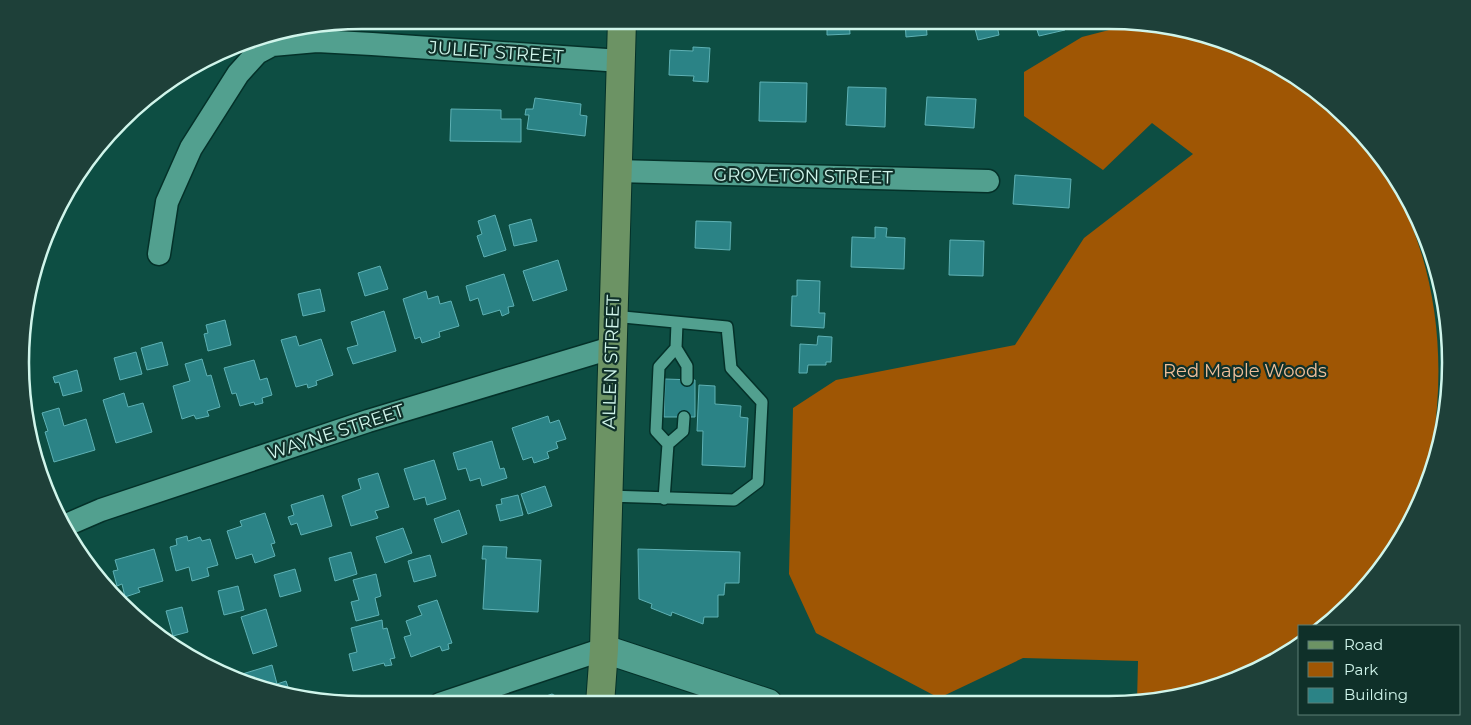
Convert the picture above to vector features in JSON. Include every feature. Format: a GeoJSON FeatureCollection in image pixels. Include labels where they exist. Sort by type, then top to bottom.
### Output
{"type":"FeatureCollection","features":[{"type":"Feature","properties":{"kind":"main road","name":"ALLEN STREET"},"geometry":{"type":"LineString","coordinates":[[601,696],[604,649],[611,348],[622,29]]}},
{"type":"Feature","properties":{"kind":"street","name":"JULIET STREET"},"geometry":{"type":"LineString","coordinates":[[160,254],[168,202],[191,148],[238,74],[257,53],[272,45],[317,41],[621,61]]}},
{"type":"Feature","properties":{"kind":"street","name":"GROVETON STREET"},"geometry":{"type":"LineString","coordinates":[[617,171],[988,181]]}},
{"type":"Feature","properties":{"kind":"street","name":"WAYNE STREET"},"geometry":{"type":"LineString","coordinates":[[70,523],[102,510],[359,424],[611,348]]}},
{"type":"Feature","properties":{"kind":"street"},"geometry":{"type":"LineString","coordinates":[[474,696],[604,649],[747,696]]}},
{"type":"Feature","properties":{"kind":"lane"},"geometry":{"type":"LineString","coordinates":[[608,496],[734,500],[758,482],[762,402],[730,368],[727,327],[612,316]]}},
{"type":"Feature","properties":{"kind":"lane"},"geometry":{"type":"LineString","coordinates":[[677,322],[676,348],[687,366],[687,380]]}},
{"type":"Feature","properties":{"kind":"lane"},"geometry":{"type":"LineString","coordinates":[[668,444],[656,431],[659,367],[676,348]]}},
{"type":"Feature","properties":{"kind":"lane"},"geometry":{"type":"LineString","coordinates":[[664,499],[668,444],[683,431],[684,417]]}},
{"type":"Feature","properties":{"kind":"green space","name":"Red Maple Woods"},"geometry":{"type":"Polygon","coordinates":[[[1113,29],[1130,29],[1174,35],[1216,46],[1256,63],[1294,85],[1329,112],[1359,142],[1397,195],[1421,253],[1435,316],[1438,381],[1432,443],[1425,470],[1408,510],[1398,529],[1373,566],[1359,583],[1314,625],[1298,625],[1298,637],[1256,662],[1216,679],[1195,685],[1137,695],[1138,661],[1023,658],[943,696],[935,696],[816,633],[789,574],[793,408],[836,380],[1015,345],[1084,238],[1193,154],[1152,123],[1103,170],[1024,116],[1024,72],[1082,37],[1113,29]]]}},
{"type":"Feature","properties":{"kind":"building"},"geometry":{"type":"Polygon","coordinates":[[[827,29],[850,29],[850,34],[827,35],[827,29]]]}},
{"type":"Feature","properties":{"kind":"building"},"geometry":{"type":"Polygon","coordinates":[[[906,29],[927,29],[927,35],[906,37],[906,29]]]}},
{"type":"Feature","properties":{"kind":"building"},"geometry":{"type":"Polygon","coordinates":[[[975,29],[998,29],[999,35],[978,40],[975,29]]]}},
{"type":"Feature","properties":{"kind":"building"},"geometry":{"type":"Polygon","coordinates":[[[1037,29],[1065,29],[1065,30],[1039,36],[1037,29]]]}},
{"type":"Feature","properties":{"kind":"building"},"geometry":{"type":"Polygon","coordinates":[[[693,47],[710,48],[708,82],[693,81],[694,76],[669,75],[670,50],[693,51],[693,47]]]}},
{"type":"Feature","properties":{"kind":"building"},"geometry":{"type":"Polygon","coordinates":[[[760,82],[807,83],[806,122],[759,121],[760,82]]]}},
{"type":"Feature","properties":{"kind":"building"},"geometry":{"type":"Polygon","coordinates":[[[848,87],[886,88],[885,127],[846,125],[848,87]]]}},
{"type":"Feature","properties":{"kind":"building"},"geometry":{"type":"Polygon","coordinates":[[[927,97],[976,99],[974,128],[925,125],[927,97]]]}},
{"type":"Feature","properties":{"kind":"building"},"geometry":{"type":"Polygon","coordinates":[[[535,98],[581,104],[580,115],[587,116],[585,136],[527,129],[529,115],[525,115],[526,109],[533,109],[535,98]]]}},
{"type":"Feature","properties":{"kind":"building"},"geometry":{"type":"Polygon","coordinates":[[[451,109],[501,110],[501,119],[521,119],[521,142],[450,141],[451,109]]]}},
{"type":"Feature","properties":{"kind":"building"},"geometry":{"type":"Polygon","coordinates":[[[1015,175],[1071,179],[1069,208],[1013,204],[1015,175]]]}},
{"type":"Feature","properties":{"kind":"building"},"geometry":{"type":"Polygon","coordinates":[[[495,215],[506,250],[484,257],[477,236],[482,234],[478,221],[495,215]]]}},
{"type":"Feature","properties":{"kind":"building"},"geometry":{"type":"Polygon","coordinates":[[[531,219],[537,241],[514,246],[509,225],[531,219]]]}},
{"type":"Feature","properties":{"kind":"building"},"geometry":{"type":"Polygon","coordinates":[[[696,221],[731,222],[730,250],[695,248],[696,221]]]}},
{"type":"Feature","properties":{"kind":"building"},"geometry":{"type":"Polygon","coordinates":[[[875,227],[887,228],[886,237],[905,238],[904,269],[851,267],[852,237],[875,238],[875,227]]]}},
{"type":"Feature","properties":{"kind":"building"},"geometry":{"type":"Polygon","coordinates":[[[950,240],[984,241],[983,276],[949,275],[950,240]]]}},
{"type":"Feature","properties":{"kind":"building"},"geometry":{"type":"Polygon","coordinates":[[[558,260],[567,290],[533,301],[523,271],[558,260]]]}},
{"type":"Feature","properties":{"kind":"building"},"geometry":{"type":"Polygon","coordinates":[[[380,266],[388,289],[365,296],[358,273],[380,266]]]}},
{"type":"Feature","properties":{"kind":"building"},"geometry":{"type":"Polygon","coordinates":[[[504,274],[514,306],[508,307],[509,313],[502,316],[500,310],[483,315],[478,298],[470,301],[466,286],[504,274]]]}},
{"type":"Feature","properties":{"kind":"building"},"geometry":{"type":"Polygon","coordinates":[[[797,280],[820,281],[819,313],[825,313],[824,328],[791,326],[792,296],[797,296],[797,280]]]}},
{"type":"Feature","properties":{"kind":"building"},"geometry":{"type":"Polygon","coordinates":[[[320,289],[325,311],[303,316],[298,294],[320,289]]]}},
{"type":"Feature","properties":{"kind":"building"},"geometry":{"type":"Polygon","coordinates":[[[426,291],[428,299],[438,296],[440,304],[451,301],[459,326],[439,332],[440,337],[422,343],[420,337],[415,339],[403,299],[426,291]]]}},
{"type":"Feature","properties":{"kind":"building"},"geometry":{"type":"Polygon","coordinates":[[[384,311],[396,351],[353,364],[347,348],[358,345],[351,322],[384,311]]]}},
{"type":"Feature","properties":{"kind":"building"},"geometry":{"type":"Polygon","coordinates":[[[225,320],[231,345],[208,351],[204,334],[208,333],[206,325],[225,320]]]}},
{"type":"Feature","properties":{"kind":"building"},"geometry":{"type":"Polygon","coordinates":[[[296,336],[299,346],[321,339],[333,375],[316,381],[317,385],[308,388],[307,384],[296,387],[281,340],[296,336]]]}},
{"type":"Feature","properties":{"kind":"building"},"geometry":{"type":"Polygon","coordinates":[[[818,336],[832,337],[831,362],[826,362],[826,365],[808,365],[807,373],[799,373],[800,344],[817,345],[818,336]]]}},
{"type":"Feature","properties":{"kind":"building"},"geometry":{"type":"Polygon","coordinates":[[[162,342],[168,365],[147,370],[141,348],[162,342]]]}},
{"type":"Feature","properties":{"kind":"building"},"geometry":{"type":"Polygon","coordinates":[[[136,352],[142,374],[120,380],[114,358],[136,352]]]}},
{"type":"Feature","properties":{"kind":"building"},"geometry":{"type":"Polygon","coordinates":[[[202,359],[207,376],[211,375],[220,407],[207,411],[209,416],[196,419],[194,415],[182,419],[173,386],[190,381],[185,364],[202,359]]]}},
{"type":"Feature","properties":{"kind":"building"},"geometry":{"type":"Polygon","coordinates":[[[254,360],[260,380],[267,378],[272,395],[262,398],[263,403],[255,405],[254,402],[240,406],[236,393],[232,394],[224,368],[254,360]]]}},
{"type":"Feature","properties":{"kind":"building"},"geometry":{"type":"Polygon","coordinates":[[[77,370],[82,391],[63,396],[59,382],[55,383],[53,377],[77,370]]]}},
{"type":"Feature","properties":{"kind":"building"},"geometry":{"type":"Polygon","coordinates":[[[665,379],[695,380],[695,417],[664,417],[665,379]]]}},
{"type":"Feature","properties":{"kind":"building"},"geometry":{"type":"Polygon","coordinates":[[[699,385],[715,386],[715,404],[741,406],[740,417],[748,418],[745,467],[702,465],[703,431],[697,431],[699,385]]]}},
{"type":"Feature","properties":{"kind":"building"},"geometry":{"type":"Polygon","coordinates":[[[124,393],[128,407],[143,403],[152,432],[116,443],[103,400],[124,393]]]}},
{"type":"Feature","properties":{"kind":"building"},"geometry":{"type":"Polygon","coordinates":[[[59,408],[64,426],[86,419],[95,450],[54,462],[45,432],[48,431],[42,413],[59,408]]]}},
{"type":"Feature","properties":{"kind":"building"},"geometry":{"type":"Polygon","coordinates":[[[548,416],[550,423],[559,420],[566,439],[556,442],[558,448],[547,452],[549,458],[534,463],[532,457],[523,460],[512,428],[548,416]]]}},
{"type":"Feature","properties":{"kind":"building"},"geometry":{"type":"Polygon","coordinates":[[[492,441],[500,469],[504,468],[507,478],[482,486],[480,478],[470,481],[466,468],[458,470],[453,453],[492,441]]]}},
{"type":"Feature","properties":{"kind":"building"},"geometry":{"type":"Polygon","coordinates":[[[434,460],[446,499],[427,505],[425,497],[414,500],[404,469],[434,460]]]}},
{"type":"Feature","properties":{"kind":"building"},"geometry":{"type":"Polygon","coordinates":[[[378,473],[389,507],[375,511],[378,518],[351,526],[342,496],[361,489],[358,479],[378,473]]]}},
{"type":"Feature","properties":{"kind":"building"},"geometry":{"type":"Polygon","coordinates":[[[545,486],[552,506],[528,514],[521,494],[545,486]]]}},
{"type":"Feature","properties":{"kind":"building"},"geometry":{"type":"Polygon","coordinates":[[[323,495],[332,526],[301,535],[297,523],[291,525],[288,517],[294,515],[291,505],[323,495]]]}},
{"type":"Feature","properties":{"kind":"building"},"geometry":{"type":"Polygon","coordinates":[[[518,495],[523,515],[500,521],[496,505],[502,504],[501,499],[518,495]]]}},
{"type":"Feature","properties":{"kind":"building"},"geometry":{"type":"Polygon","coordinates":[[[459,510],[467,534],[442,543],[434,519],[459,510]]]}},
{"type":"Feature","properties":{"kind":"building"},"geometry":{"type":"Polygon","coordinates":[[[265,513],[275,543],[271,544],[275,556],[255,563],[252,554],[236,559],[227,531],[242,526],[240,521],[265,513]]]}},
{"type":"Feature","properties":{"kind":"building"},"geometry":{"type":"Polygon","coordinates":[[[403,528],[412,553],[385,563],[376,537],[403,528]]]}},
{"type":"Feature","properties":{"kind":"building"},"geometry":{"type":"Polygon","coordinates":[[[187,536],[188,541],[200,537],[202,541],[210,539],[218,565],[207,568],[209,576],[192,581],[189,567],[176,571],[170,547],[177,545],[176,539],[187,536]]]}},
{"type":"Feature","properties":{"kind":"building"},"geometry":{"type":"Polygon","coordinates":[[[483,546],[507,547],[506,558],[541,560],[538,612],[483,609],[486,559],[482,559],[483,546]]]}},
{"type":"Feature","properties":{"kind":"building"},"geometry":{"type":"Polygon","coordinates":[[[154,549],[163,581],[138,588],[140,592],[126,597],[122,584],[117,586],[113,571],[118,570],[115,560],[154,549]]]}},
{"type":"Feature","properties":{"kind":"building"},"geometry":{"type":"Polygon","coordinates":[[[638,549],[740,552],[739,583],[725,583],[724,595],[718,595],[718,617],[704,617],[703,624],[672,612],[671,616],[651,608],[652,604],[639,599],[638,549]]]}},
{"type":"Feature","properties":{"kind":"building"},"geometry":{"type":"Polygon","coordinates":[[[351,552],[357,574],[335,581],[329,558],[351,552]]]}},
{"type":"Feature","properties":{"kind":"building"},"geometry":{"type":"Polygon","coordinates":[[[430,555],[436,576],[414,582],[408,561],[430,555]]]}},
{"type":"Feature","properties":{"kind":"building"},"geometry":{"type":"Polygon","coordinates":[[[295,569],[301,591],[280,597],[274,575],[295,569]]]}},
{"type":"Feature","properties":{"kind":"building"},"geometry":{"type":"Polygon","coordinates":[[[376,574],[381,596],[375,598],[379,615],[356,621],[351,602],[359,600],[353,580],[376,574]]]}},
{"type":"Feature","properties":{"kind":"building"},"geometry":{"type":"Polygon","coordinates":[[[238,586],[244,610],[224,615],[218,591],[238,586]]]}},
{"type":"Feature","properties":{"kind":"building"},"geometry":{"type":"Polygon","coordinates":[[[437,600],[452,643],[448,644],[449,649],[442,651],[440,646],[411,657],[404,637],[411,635],[406,621],[422,615],[418,606],[437,600]]]}},
{"type":"Feature","properties":{"kind":"building"},"geometry":{"type":"Polygon","coordinates":[[[182,607],[188,632],[173,636],[166,611],[182,607]]]}},
{"type":"Feature","properties":{"kind":"building"},"geometry":{"type":"Polygon","coordinates":[[[266,609],[277,646],[253,654],[241,617],[266,609]]]}},
{"type":"Feature","properties":{"kind":"building"},"geometry":{"type":"Polygon","coordinates":[[[382,620],[383,629],[387,628],[395,658],[390,659],[392,665],[385,666],[384,663],[353,671],[349,654],[357,652],[351,628],[382,620]]]}},
{"type":"Feature","properties":{"kind":"building"},"geometry":{"type":"Polygon","coordinates":[[[272,665],[277,684],[286,681],[288,688],[255,679],[242,674],[272,665]]]}}]}
